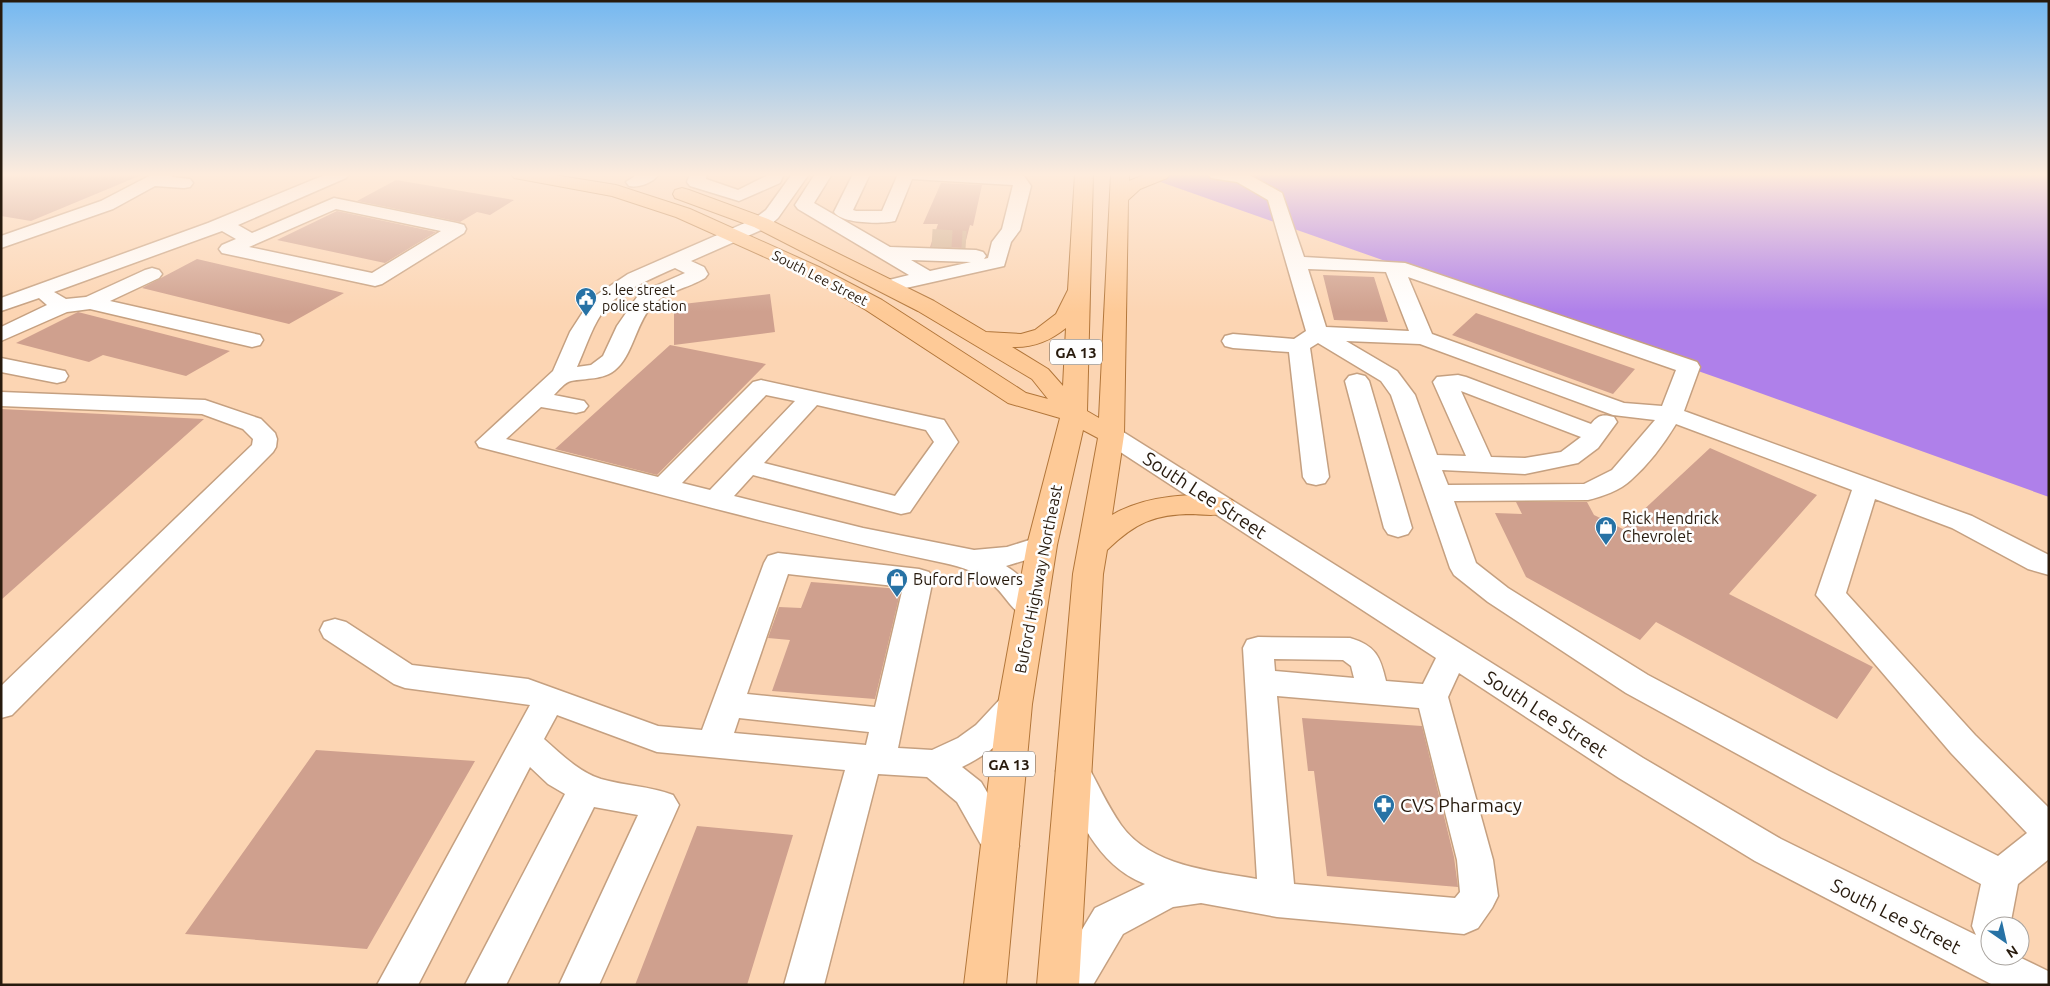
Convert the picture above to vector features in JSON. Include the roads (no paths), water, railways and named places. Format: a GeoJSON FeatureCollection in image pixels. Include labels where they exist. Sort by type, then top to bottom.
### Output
{"type":"FeatureCollection","features":[{"type":"Feature","properties":{"kind":"main road","name":"South Lee Street"},"geometry":{"type":"LineString","coordinates":[[700,220],[812,271],[874,305],[1017,398],[1074,414],[1111,435]]}},
{"type":"Feature","properties":{"kind":"main road","name":"South Lee Street"},"geometry":{"type":"LineString","coordinates":[[753,220],[888,286],[1040,374],[1074,414]]}},
{"type":"Feature","properties":{"kind":"main road","name":"Buford Highway Northeast"},"geometry":{"type":"LineString","coordinates":[[985,985],[1015,704],[1042,545],[1074,414],[1082,220]]}},
{"type":"Feature","properties":{"kind":"main road","name":"GA 13"},"geometry":{"type":"LineString","coordinates":[[1058,985],[1090,560],[1111,435],[1118,220]]}},
{"type":"Feature","properties":{"kind":"main road"},"geometry":{"type":"LineString","coordinates":[[980,338],[1022,341],[1044,334],[1066,318],[1078,290]]}},
{"type":"Feature","properties":{"kind":"main road"},"geometry":{"type":"LineString","coordinates":[[1090,560],[1110,529],[1140,511],[1166,505],[1222,506]]}},
{"type":"Feature","properties":{"kind":"street"},"geometry":{"type":"LineString","coordinates":[[1,242],[66,220]]}},
{"type":"Feature","properties":{"kind":"street"},"geometry":{"type":"LineString","coordinates":[[1,305],[233,220]]}},
{"type":"Feature","properties":{"kind":"street"},"geometry":{"type":"LineString","coordinates":[[296,220],[229,249],[375,280],[457,229],[414,220]]}},
{"type":"Feature","properties":{"kind":"street"},"geometry":{"type":"LineString","coordinates":[[765,220],[735,236],[635,278],[599,302],[581,332],[564,374],[488,442],[862,537],[974,560],[1010,556],[1042,545]]}},
{"type":"Feature","properties":{"kind":"street"},"geometry":{"type":"LineString","coordinates":[[831,220],[925,276]]}},
{"type":"Feature","properties":{"kind":"street"},"geometry":{"type":"LineString","coordinates":[[888,286],[925,276],[997,262],[1000,249],[1011,230],[1013,220]]}},
{"type":"Feature","properties":{"kind":"street"},"geometry":{"type":"LineString","coordinates":[[1283,220],[1296,263],[1308,339]]}},
{"type":"Feature","properties":{"kind":"street"},"geometry":{"type":"LineString","coordinates":[[223,224],[251,240]]}},
{"type":"Feature","properties":{"kind":"street"},"geometry":{"type":"LineString","coordinates":[[861,237],[932,239]]}},
{"type":"Feature","properties":{"kind":"street"},"geometry":{"type":"LineString","coordinates":[[966,241],[1000,249]]}},
{"type":"Feature","properties":{"kind":"street"},"geometry":{"type":"LineString","coordinates":[[887,252],[1000,249]]}},
{"type":"Feature","properties":{"kind":"street"},"geometry":{"type":"LineString","coordinates":[[564,374],[585,374],[602,370],[611,363],[632,318],[645,300],[670,286],[698,274],[697,271],[675,260]]}},
{"type":"Feature","properties":{"kind":"street"},"geometry":{"type":"LineString","coordinates":[[1296,263],[1394,267],[1689,366],[1671,414],[1658,434],[1621,476],[1588,492],[1438,493]]}},
{"type":"Feature","properties":{"kind":"street"},"geometry":{"type":"LineString","coordinates":[[1394,267],[1423,338]]}},
{"type":"Feature","properties":{"kind":"street"},"geometry":{"type":"LineString","coordinates":[[90,304],[152,274]]}},
{"type":"Feature","properties":{"kind":"street"},"geometry":{"type":"LineString","coordinates":[[39,291],[62,306]]}},
{"type":"Feature","properties":{"kind":"street"},"geometry":{"type":"LineString","coordinates":[[1,335],[62,306],[90,304],[252,340]]}},
{"type":"Feature","properties":{"kind":"street"},"geometry":{"type":"LineString","coordinates":[[1233,341],[1423,338],[1616,408],[1671,414],[1962,522],[2038,562],[2049,565]]}},
{"type":"Feature","properties":{"kind":"street"},"geometry":{"type":"LineString","coordinates":[[1308,339],[1389,376],[1403,394],[1464,568],[1498,595],[1637,684],[1817,781],[2001,876]]}},
{"type":"Feature","properties":{"kind":"street"},"geometry":{"type":"LineString","coordinates":[[1,365],[57,376]]}},
{"type":"Feature","properties":{"kind":"street"},"geometry":{"type":"LineString","coordinates":[[1357,381],[1398,528]]}},
{"type":"Feature","properties":{"kind":"street"},"geometry":{"type":"LineString","coordinates":[[1482,464],[1445,382],[1458,382],[1596,434]]}},
{"type":"Feature","properties":{"kind":"street"},"geometry":{"type":"LineString","coordinates":[[663,487],[761,386],[935,425],[946,442],[901,506],[748,466]]}},
{"type":"Feature","properties":{"kind":"street"},"geometry":{"type":"LineString","coordinates":[[715,500],[812,397]]}},
{"type":"Feature","properties":{"kind":"street"},"geometry":{"type":"LineString","coordinates":[[1,398],[206,407],[252,424],[263,433],[265,439],[264,447],[1,706]]}},
{"type":"Feature","properties":{"kind":"street"},"geometry":{"type":"LineString","coordinates":[[536,399],[576,406]]}},
{"type":"Feature","properties":{"kind":"street"},"geometry":{"type":"LineString","coordinates":[[1427,462],[1525,466],[1570,458],[1589,443],[1616,408]]}},
{"type":"Feature","properties":{"kind":"street","name":"South Lee Street"},"geometry":{"type":"LineString","coordinates":[[1111,435],[1631,768],[1768,850],[1980,948]]}},
{"type":"Feature","properties":{"kind":"street"},"geometry":{"type":"LineString","coordinates":[[1866,487],[1831,595],[1963,744],[2049,832]]}},
{"type":"Feature","properties":{"kind":"street"},"geometry":{"type":"LineString","coordinates":[[974,560],[1003,577],[1031,608]]}},
{"type":"Feature","properties":{"kind":"street"},"geometry":{"type":"LineString","coordinates":[[713,745],[778,563],[919,579],[888,721],[872,760],[804,985]]}},
{"type":"Feature","properties":{"kind":"street"},"geometry":{"type":"LineString","coordinates":[[335,630],[405,676],[528,691],[657,739],[872,760],[934,764],[970,748],[988,734],[1015,704]]}},
{"type":"Feature","properties":{"kind":"street"},"geometry":{"type":"LineString","coordinates":[[1073,771],[1109,837],[1130,857],[1150,869],[1200,886],[1277,900],[1464,916],[1479,896],[1475,860],[1432,697],[1453,654]]}},
{"type":"Feature","properties":{"kind":"street"},"geometry":{"type":"LineString","coordinates":[[1277,900],[1260,682],[1432,697]]}},
{"type":"Feature","properties":{"kind":"street"},"geometry":{"type":"LineString","coordinates":[[397,985],[549,699]]}},
{"type":"Feature","properties":{"kind":"street"},"geometry":{"type":"LineString","coordinates":[[728,704],[888,721]]}},
{"type":"Feature","properties":{"kind":"street"},"geometry":{"type":"LineString","coordinates":[[526,743],[560,774],[592,792],[661,805],[579,985]]}},
{"type":"Feature","properties":{"kind":"street"},"geometry":{"type":"LineString","coordinates":[[934,764],[969,792],[1001,846]]}},
{"type":"Feature","properties":{"kind":"street"},"geometry":{"type":"LineString","coordinates":[[485,985],[586,788]]}},
{"type":"Feature","properties":{"kind":"street"},"geometry":{"type":"LineString","coordinates":[[1995,916],[2001,876],[2049,837]]}},
{"type":"Feature","properties":{"kind":"street"},"geometry":{"type":"LineString","coordinates":[[1070,985],[1109,921],[1168,891],[1200,886]]}},
{"type":"Feature","properties":{"kind":"street","name":"South Lee Street"},"geometry":{"type":"LineString","coordinates":[[2008,966],[2034,985]]}},
{"type":"Feature","properties":{"kind":"lane"},"geometry":{"type":"LineString","coordinates":[[1308,339],[1316,477]]}},
{"type":"Feature","properties":{"kind":"tunnel"},"geometry":{"type":"LineString","coordinates":[[932,239],[966,241]]}},
{"type":"Feature","properties":{"kind":"place","name":"s. lee street police station"},"geometry":{"type":"Point","coordinates":[586,317]}},
{"type":"Feature","properties":{"kind":"place","name":"Rick Hendrick Chevrolet"},"geometry":{"type":"Point","coordinates":[1606,546]}},
{"type":"Feature","properties":{"kind":"place","name":"Buford Flowers"},"geometry":{"type":"Point","coordinates":[897,598]}},
{"type":"Feature","properties":{"kind":"place","name":"CVS Pharmacy"},"geometry":{"type":"Point","coordinates":[1384,824]}}]}
